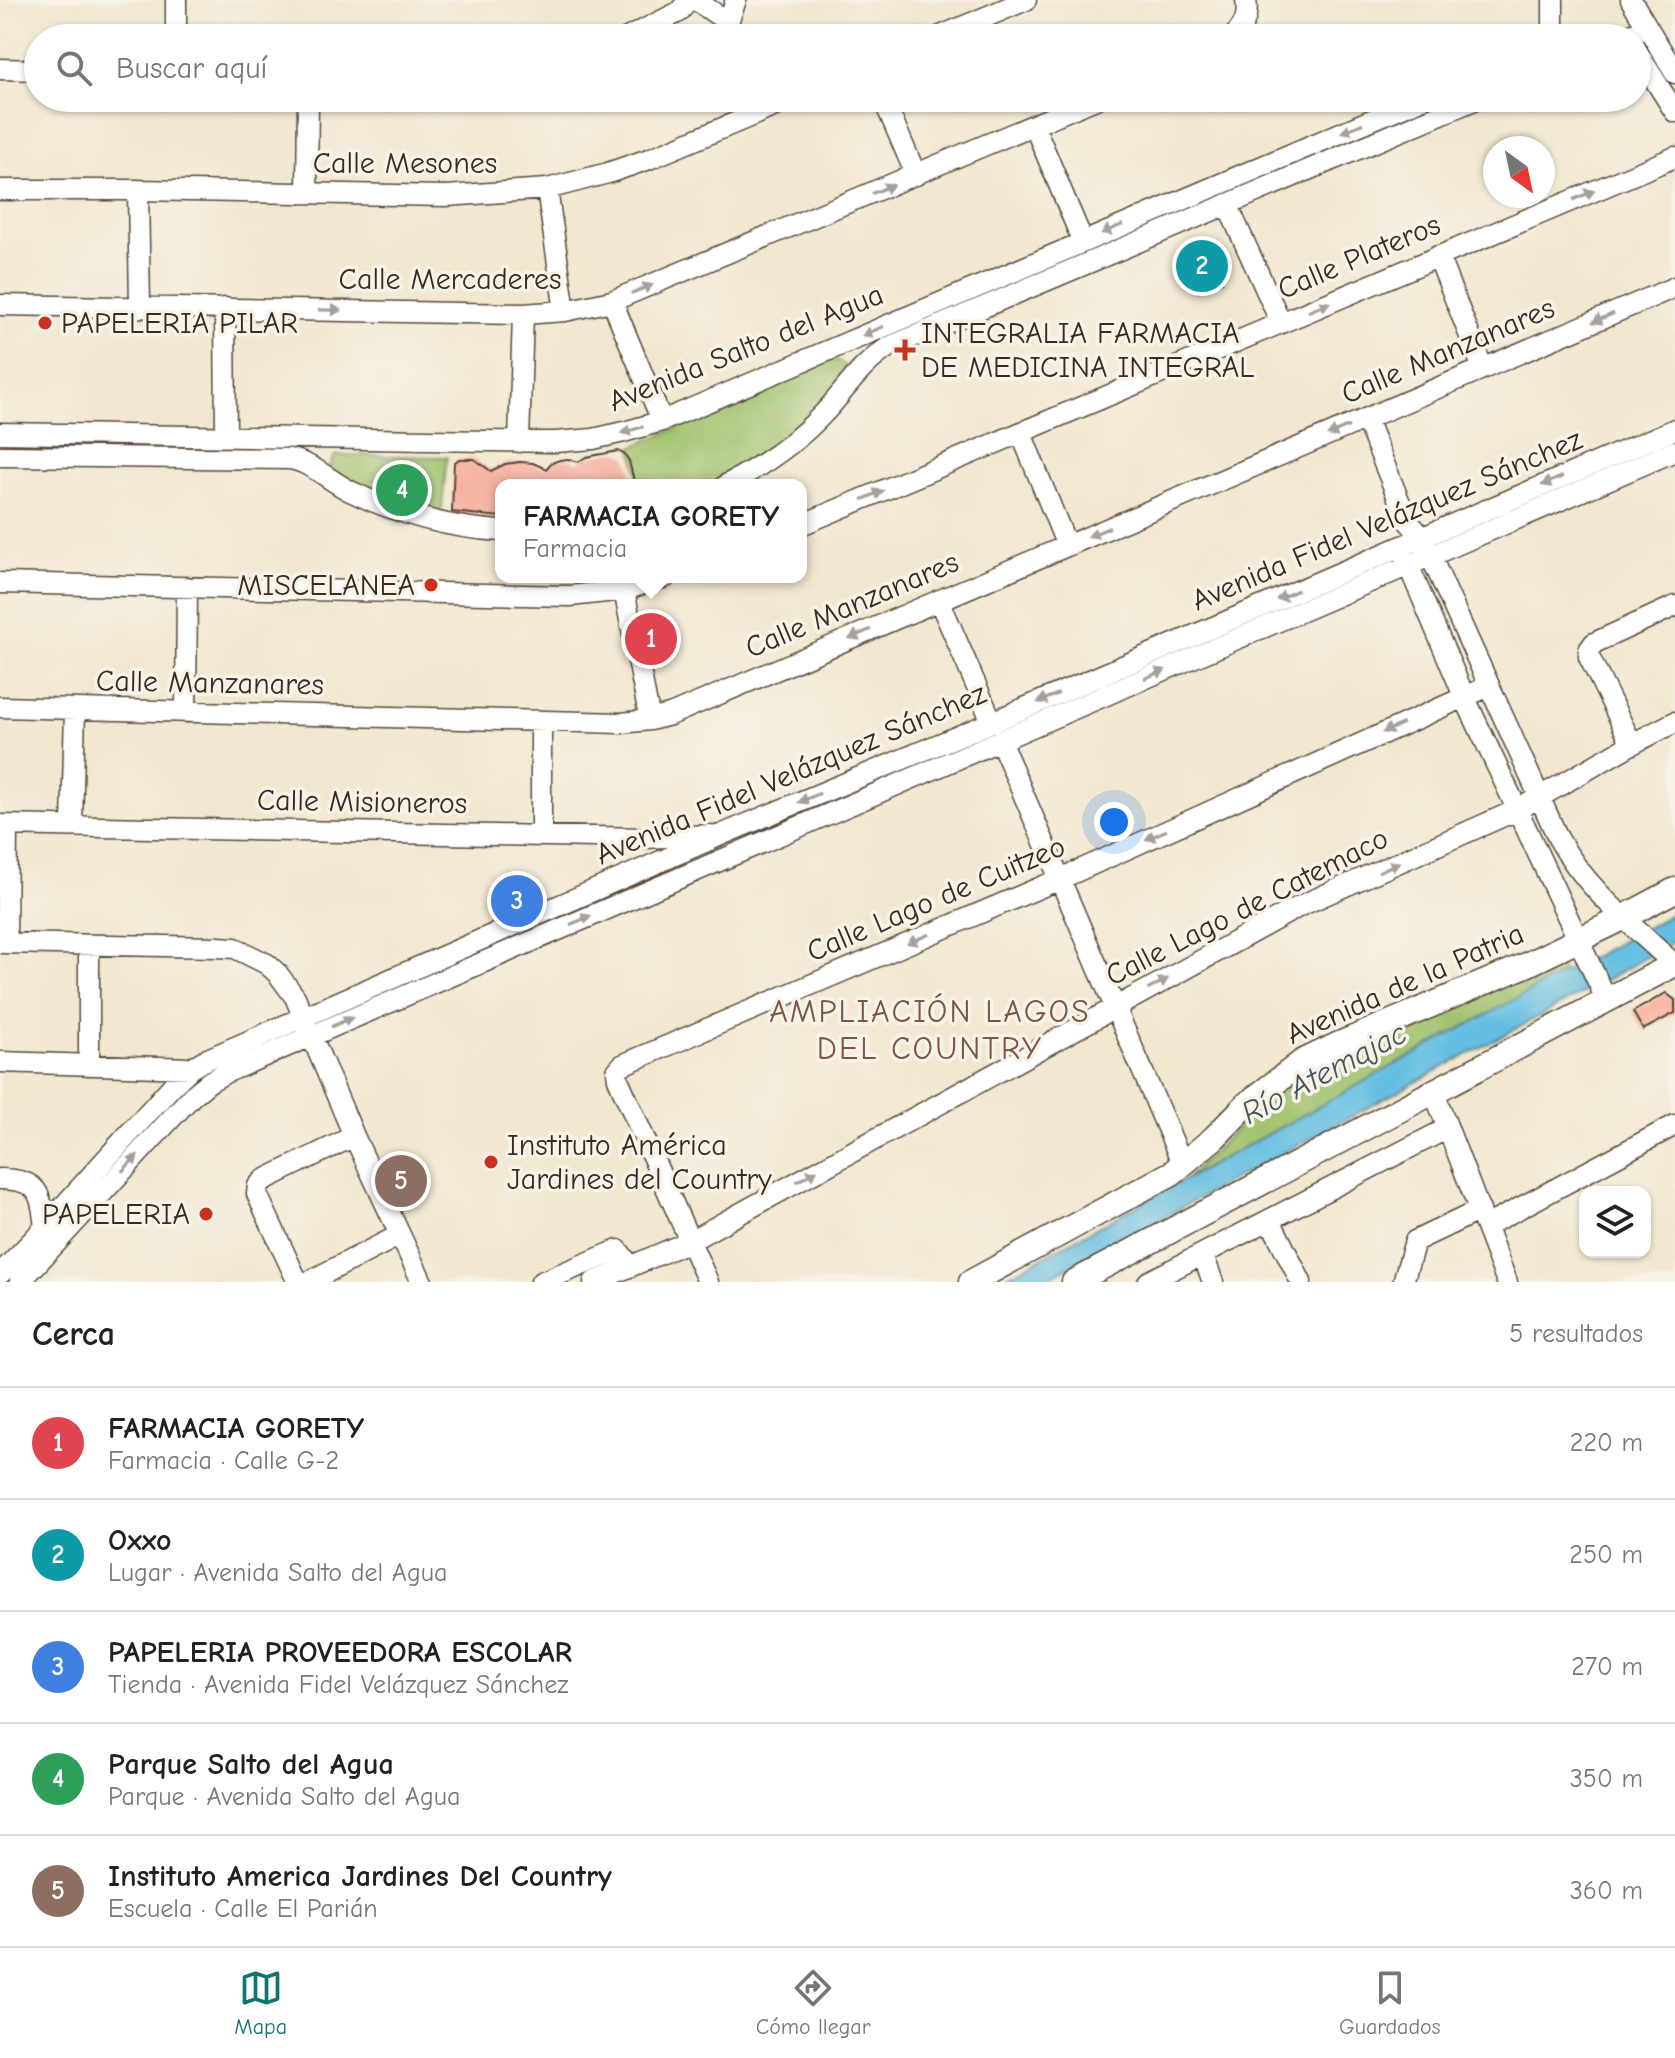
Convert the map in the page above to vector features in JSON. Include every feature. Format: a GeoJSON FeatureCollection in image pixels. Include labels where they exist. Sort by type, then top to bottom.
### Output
{"type":"FeatureCollection","features":[{"type":"Feature","properties":{"kind":"main road","name":"Avenida de la Patria"},"geometry":{"type":"LineString","coordinates":[[971,1282],[1172,1173],[1215,1137],[1247,1104],[1302,1062],[1526,965],[1581,945],[1629,922],[1675,890]]}},
{"type":"Feature","properties":{"kind":"main road"},"geometry":{"type":"LineString","coordinates":[[1084,1280],[1434,1092],[1605,995],[1673,963]]}},
{"type":"Feature","properties":{"kind":"street"},"geometry":{"type":"LineString","coordinates":[[176,0],[176,24]]}},
{"type":"Feature","properties":{"kind":"street"},"geometry":{"type":"LineString","coordinates":[[655,24],[679,12],[689,0]]}},
{"type":"Feature","properties":{"kind":"street"},"geometry":{"type":"LineString","coordinates":[[695,0],[725,24]]}},
{"type":"Feature","properties":{"kind":"street"},"geometry":{"type":"LineString","coordinates":[[733,24],[736,0]]}},
{"type":"Feature","properties":{"kind":"street"},"geometry":{"type":"LineString","coordinates":[[969,24],[1026,0]]}},
{"type":"Feature","properties":{"kind":"street"},"geometry":{"type":"LineString","coordinates":[[1244,24],[1248,14],[1246,0]]}},
{"type":"Feature","properties":{"kind":"street"},"geometry":{"type":"LineString","coordinates":[[1553,0],[1553,24]]}},
{"type":"Feature","properties":{"kind":"street"},"geometry":{"type":"LineString","coordinates":[[1631,0],[1645,24]]}},
{"type":"Feature","properties":{"kind":"street"},"geometry":{"type":"LineString","coordinates":[[1651,34],[1675,73]]}},
{"type":"Feature","properties":{"kind":"street"},"geometry":{"type":"LineString","coordinates":[[0,69],[24,70]]}},
{"type":"Feature","properties":{"kind":"street"},"geometry":{"type":"LineString","coordinates":[[1651,76],[1675,112]]}},
{"type":"Feature","properties":{"kind":"street"},"geometry":{"type":"LineString","coordinates":[[307,193],[308,112]]}},
{"type":"Feature","properties":{"kind":"street","name":"Calle Mesones"},"geometry":{"type":"LineString","coordinates":[[0,190],[446,196],[547,189],[649,159],[746,112]]}},
{"type":"Feature","properties":{"kind":"street"},"geometry":{"type":"LineString","coordinates":[[889,112],[916,175]]}},
{"type":"Feature","properties":{"kind":"street","name":"Calle Mercaderes"},"geometry":{"type":"LineString","coordinates":[[0,305],[523,314],[565,311],[612,301],[1065,112]]}},
{"type":"Feature","properties":{"kind":"street","name":"Avenida Salto del Agua"},"geometry":{"type":"LineString","coordinates":[[0,433],[555,442],[593,439],[624,432],[662,421],[1390,112]]}},
{"type":"Feature","properties":{"kind":"street","name":"Avenida Salto del Agua"},"geometry":{"type":"LineString","coordinates":[[738,479],[797,439],[840,396],[864,365],[889,347],[1446,112]]}},
{"type":"Feature","properties":{"kind":"street"},"geometry":{"type":"LineString","coordinates":[[1383,115],[1392,135]]}},
{"type":"Feature","properties":{"kind":"street"},"geometry":{"type":"LineString","coordinates":[[1034,125],[1083,242]]}},
{"type":"Feature","properties":{"kind":"street","name":"Calle Plateros"},"geometry":{"type":"LineString","coordinates":[[807,522],[1675,157]]}},
{"type":"Feature","properties":{"kind":"street"},"geometry":{"type":"LineString","coordinates":[[547,189],[565,311]]}},
{"type":"Feature","properties":{"kind":"street"},"geometry":{"type":"LineString","coordinates":[[138,190],[140,306]]}},
{"type":"Feature","properties":{"kind":"street"},"geometry":{"type":"LineString","coordinates":[[1227,204],[1281,323]]}},
{"type":"Feature","properties":{"kind":"street"},"geometry":{"type":"LineString","coordinates":[[1438,256],[1483,369]]}},
{"type":"Feature","properties":{"kind":"street"},"geometry":{"type":"LineString","coordinates":[[1025,266],[1033,286]]}},
{"type":"Feature","properties":{"kind":"street","name":"Calle Manzanares"},"geometry":{"type":"LineString","coordinates":[[0,707],[621,723],[670,715],[1675,287]]}},
{"type":"Feature","properties":{"kind":"street"},"geometry":{"type":"LineString","coordinates":[[612,301],[662,421]]}},
{"type":"Feature","properties":{"kind":"street"},"geometry":{"type":"LineString","coordinates":[[225,308],[226,436]]}},
{"type":"Feature","properties":{"kind":"street"},"geometry":{"type":"LineString","coordinates":[[519,442],[523,314]]}},
{"type":"Feature","properties":{"kind":"street"},"geometry":{"type":"LineString","coordinates":[[821,353],[833,350],[845,353],[852,362],[852,380]]}},
{"type":"Feature","properties":{"kind":"street"},"geometry":{"type":"LineString","coordinates":[[1366,419],[1407,520],[1422,537],[1568,856],[1595,890],[1673,963]]}},
{"type":"Feature","properties":{"kind":"street","name":"Avenida Fidel Velázquez Sánchez"},"geometry":{"type":"LineString","coordinates":[[1323,591],[1409,566],[1584,479],[1675,429]]}},
{"type":"Feature","properties":{"kind":"street"},"geometry":{"type":"LineString","coordinates":[[1021,433],[1067,546]]}},
{"type":"Feature","properties":{"kind":"street"},"geometry":{"type":"LineString","coordinates":[[60,457],[61,434]]}},
{"type":"Feature","properties":{"kind":"street"},"geometry":{"type":"LineString","coordinates":[[333,481],[326,470],[325,457],[337,442],[349,438]]}},
{"type":"Feature","properties":{"kind":"street","name":"Avenida Fidel Velázquez Sánchez"},"geometry":{"type":"LineString","coordinates":[[0,1274],[172,1086],[203,1061],[308,1026],[1323,591],[1422,537],[1584,479],[1675,451]]}},
{"type":"Feature","properties":{"kind":"street"},"geometry":{"type":"LineString","coordinates":[[0,456],[290,459],[300,461],[360,495],[415,517],[447,525],[495,530]]}},
{"type":"Feature","properties":{"kind":"street"},"geometry":{"type":"LineString","coordinates":[[1407,520],[1401,546],[1409,566],[1464,696],[1605,995]]}},
{"type":"Feature","properties":{"kind":"street"},"geometry":{"type":"LineString","coordinates":[[0,583],[187,587],[529,586],[570,596],[624,590],[647,583]]}},
{"type":"Feature","properties":{"kind":"street"},"geometry":{"type":"LineString","coordinates":[[186,712],[187,587]]}},
{"type":"Feature","properties":{"kind":"street"},"geometry":{"type":"LineString","coordinates":[[624,590],[650,720]]}},
{"type":"Feature","properties":{"kind":"street"},"geometry":{"type":"LineString","coordinates":[[939,600],[1183,1165]]}},
{"type":"Feature","properties":{"kind":"street"},"geometry":{"type":"LineString","coordinates":[[1632,744],[1589,657],[1589,650],[1594,643],[1675,606]]}},
{"type":"Feature","properties":{"kind":"street","name":"Calle Lago de Cuitzeo"},"geometry":{"type":"LineString","coordinates":[[708,1282],[618,1079],[617,1071],[622,1065],[1060,879],[1489,686]]}},
{"type":"Feature","properties":{"kind":"street"},"geometry":{"type":"LineString","coordinates":[[72,825],[75,710]]}},
{"type":"Feature","properties":{"kind":"street"},"geometry":{"type":"LineString","coordinates":[[541,721],[541,836]]}},
{"type":"Feature","properties":{"kind":"street","name":"Calle Lago de Catemaco"},"geometry":{"type":"LineString","coordinates":[[594,1282],[690,1241],[1302,905],[1517,810],[1675,722]]}},
{"type":"Feature","properties":{"kind":"street","name":"Avenida Fidel Velázquez Sánchez"},"geometry":{"type":"LineString","coordinates":[[20,1282],[199,1090],[225,1073],[308,1026],[723,834],[920,763]]}},
{"type":"Feature","properties":{"kind":"street"},"geometry":{"type":"LineString","coordinates":[[3,825],[3,943],[235,948],[254,956],[278,974],[295,997],[354,1136],[422,1282]]}},
{"type":"Feature","properties":{"kind":"street","name":"Calle Misioneros"},"geometry":{"type":"LineString","coordinates":[[3,825],[644,838],[723,834]]}},
{"type":"Feature","properties":{"kind":"street"},"geometry":{"type":"LineString","coordinates":[[89,945],[89,1065]]}},
{"type":"Feature","properties":{"kind":"street"},"geometry":{"type":"LineString","coordinates":[[0,1062],[191,1068]]}},
{"type":"Feature","properties":{"kind":"street"},"geometry":{"type":"LineString","coordinates":[[1434,1092],[1503,1278]]}},
{"type":"Feature","properties":{"kind":"street"},"geometry":{"type":"LineString","coordinates":[[1403,1282],[1415,1241],[1483,1218],[1675,1125]]}},
{"type":"Feature","properties":{"kind":"street"},"geometry":{"type":"LineString","coordinates":[[1148,1282],[1448,1128]]}},
{"type":"Feature","properties":{"kind":"street"},"geometry":{"type":"LineString","coordinates":[[354,1136],[264,1180],[258,1186],[257,1194],[295,1276],[300,1282],[308,1282],[400,1235]]}},
{"type":"Feature","properties":{"kind":"street"},"geometry":{"type":"LineString","coordinates":[[0,1179],[22,1180],[32,1185],[40,1196],[45,1228]]}},
{"type":"Feature","properties":{"kind":"street"},"geometry":{"type":"LineString","coordinates":[[1270,1220],[1301,1282]]}},
{"type":"Feature","properties":{"kind":"street"},"geometry":{"type":"LineString","coordinates":[[541,1282],[618,1250],[630,1266]]}},
{"type":"Feature","properties":{"kind":"street"},"geometry":{"type":"LineString","coordinates":[[1203,1255],[1213,1282]]}},
{"type":"Feature","properties":{"kind":"green space"},"geometry":{"type":"Polygon","coordinates":[[[835,359],[845,365],[846,378],[779,445],[724,479],[639,479],[632,447],[835,359]]]}},
{"type":"Feature","properties":{"kind":"green space"},"geometry":{"type":"Polygon","coordinates":[[[335,455],[447,457],[441,516],[335,477],[329,467],[335,455]]]}},
{"type":"Feature","properties":{"kind":"green space"},"geometry":{"type":"Polygon","coordinates":[[[1558,962],[1564,973],[1187,1178],[1265,1100],[1302,1073],[1349,1050],[1558,962]]]}},
{"type":"Feature","properties":{"kind":"water"},"geometry":{"type":"Polygon","coordinates":[[[1675,912],[1675,941],[1579,995],[1041,1282],[997,1282],[1675,912]]]}},
{"type":"Feature","properties":{"kind":"building"},"geometry":{"type":"Polygon","coordinates":[[[1198,243],[1208,249],[1222,282],[1198,292],[1183,250],[1198,243]]]}},
{"type":"Feature","properties":{"kind":"building"},"geometry":{"type":"Polygon","coordinates":[[[618,451],[629,461],[634,479],[495,479],[495,516],[452,512],[454,463],[459,459],[474,459],[491,471],[505,464],[520,462],[533,463],[546,469],[560,460],[578,462],[586,457],[618,451]]]}},
{"type":"Feature","properties":{"kind":"building"},"geometry":{"type":"Polygon","coordinates":[[[1666,993],[1675,1000],[1675,1013],[1643,1030],[1633,1012],[1666,993]]]}},
{"type":"Feature","properties":{"kind":"place","name":"Oxxo"},"geometry":{"type":"Point","coordinates":[1202,266]}},
{"type":"Feature","properties":{"kind":"place","name":"PAPELERIA PILAR"},"geometry":{"type":"Point","coordinates":[45,323]}},
{"type":"Feature","properties":{"kind":"place","name":"INTEGRALIA FARMACIA DE MEDICINA INTEGRAL"},"geometry":{"type":"Point","coordinates":[905,350]}},
{"type":"Feature","properties":{"kind":"place","name":"Parque Salto del Agua"},"geometry":{"type":"Point","coordinates":[402,490]}},
{"type":"Feature","properties":{"kind":"place","name":"MISCELANEA"},"geometry":{"type":"Point","coordinates":[431,585]}},
{"type":"Feature","properties":{"kind":"place","name":"FARMACIA GORETY"},"geometry":{"type":"Point","coordinates":[651,639]}},
{"type":"Feature","properties":{"kind":"place","name":"PAPELERIA PROVEEDORA ESCOLAR"},"geometry":{"type":"Point","coordinates":[517,901]}},
{"type":"Feature","properties":{"kind":"place","name":"Instituto América Jardines del Country"},"geometry":{"type":"Point","coordinates":[491,1162]}},
{"type":"Feature","properties":{"kind":"place","name":"Instituto America Jardines Del Country"},"geometry":{"type":"Point","coordinates":[401,1181]}},
{"type":"Feature","properties":{"kind":"place","name":"PAPELERIA"},"geometry":{"type":"Point","coordinates":[206,1214]}},
{"type":"Feature","properties":{"kind":"district","name":"AMPLIACIÓN LAGOS DEL COUNTRY"},"geometry":{"type":"Point","coordinates":[930,1030]}},
{"type":"Feature","properties":{"kind":"water label","name":"Río Atemajac"},"geometry":{"type":"Point","coordinates":[1324,1073]}}]}
